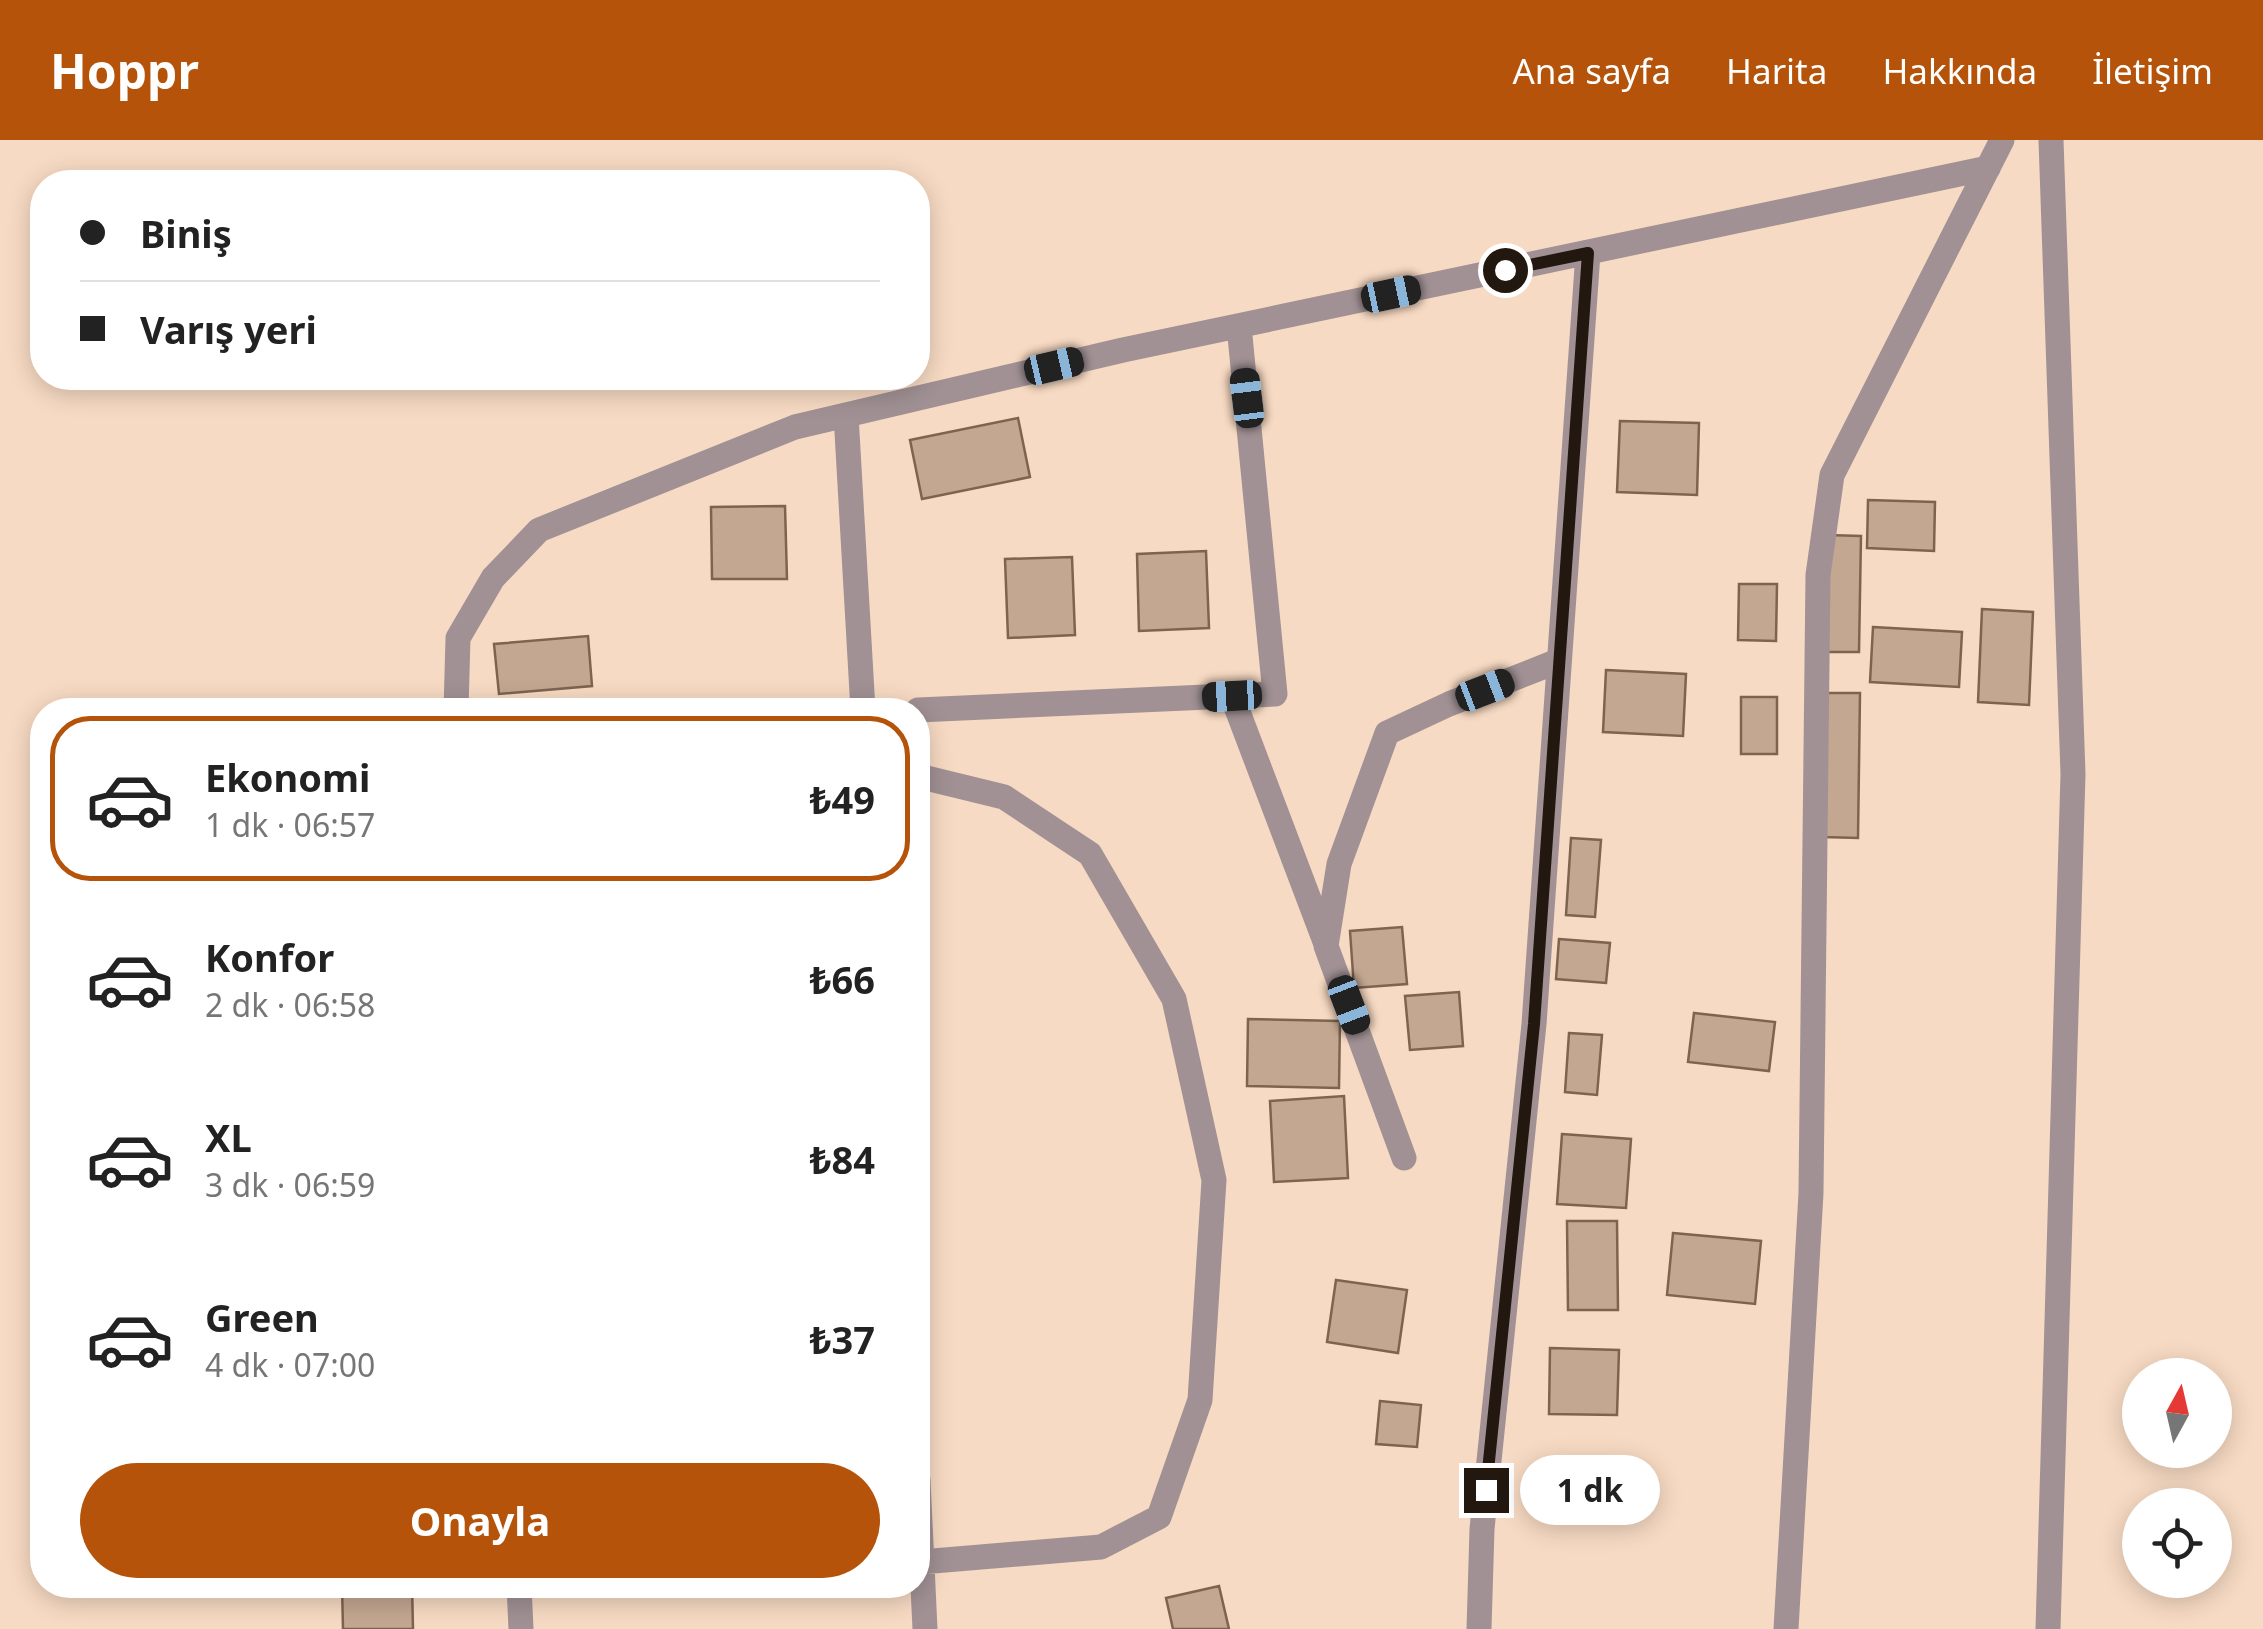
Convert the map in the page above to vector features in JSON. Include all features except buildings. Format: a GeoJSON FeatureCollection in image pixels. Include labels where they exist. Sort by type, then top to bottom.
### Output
{"type":"FeatureCollection","features":[{"type":"Feature","properties":{"kind":"street"},"geometry":{"type":"LineString","coordinates":[[1786,1629],[1812,1193],[1818,574],[1832,475],[2002,140]]}},
{"type":"Feature","properties":{"kind":"street"},"geometry":{"type":"LineString","coordinates":[[2048,1629],[2072,774],[2050,140]]}},
{"type":"Feature","properties":{"kind":"street"},"geometry":{"type":"LineString","coordinates":[[456,698],[458,638],[492,578],[539,530],[795,428],[1239,326],[1988,168]]}},
{"type":"Feature","properties":{"kind":"street"},"geometry":{"type":"LineString","coordinates":[[1479,1629],[1482,1529],[1534,1024],[1588,253]]}},
{"type":"Feature","properties":{"kind":"street"},"geometry":{"type":"LineString","coordinates":[[930,709],[1274,694],[1239,326]]}},
{"type":"Feature","properties":{"kind":"street"},"geometry":{"type":"LineString","coordinates":[[846,415],[861,698]]}},
{"type":"Feature","properties":{"kind":"street"},"geometry":{"type":"LineString","coordinates":[[1326,946],[1340,864],[1388,733],[1448,704],[1558,661]]}},
{"type":"Feature","properties":{"kind":"street"},"geometry":{"type":"LineString","coordinates":[[1232,696],[1404,1158]]}},
{"type":"Feature","properties":{"kind":"street"},"geometry":{"type":"LineString","coordinates":[[930,779],[1004,797],[1090,854],[1174,999],[1214,1180],[1200,1400],[1160,1517],[1101,1547],[930,1561]]}},
{"type":"Feature","properties":{"kind":"street"},"geometry":{"type":"LineString","coordinates":[[520,1598],[521,1629]]}},
{"type":"Feature","properties":{"kind":"street"},"geometry":{"type":"LineString","coordinates":[[923,1598],[925,1629]]}},
{"type":"Feature","properties":{"kind":"route"},"geometry":{"type":"LineString","coordinates":[[1486,1490],[1534,1024],[1588,253],[1505,270]]}}]}
